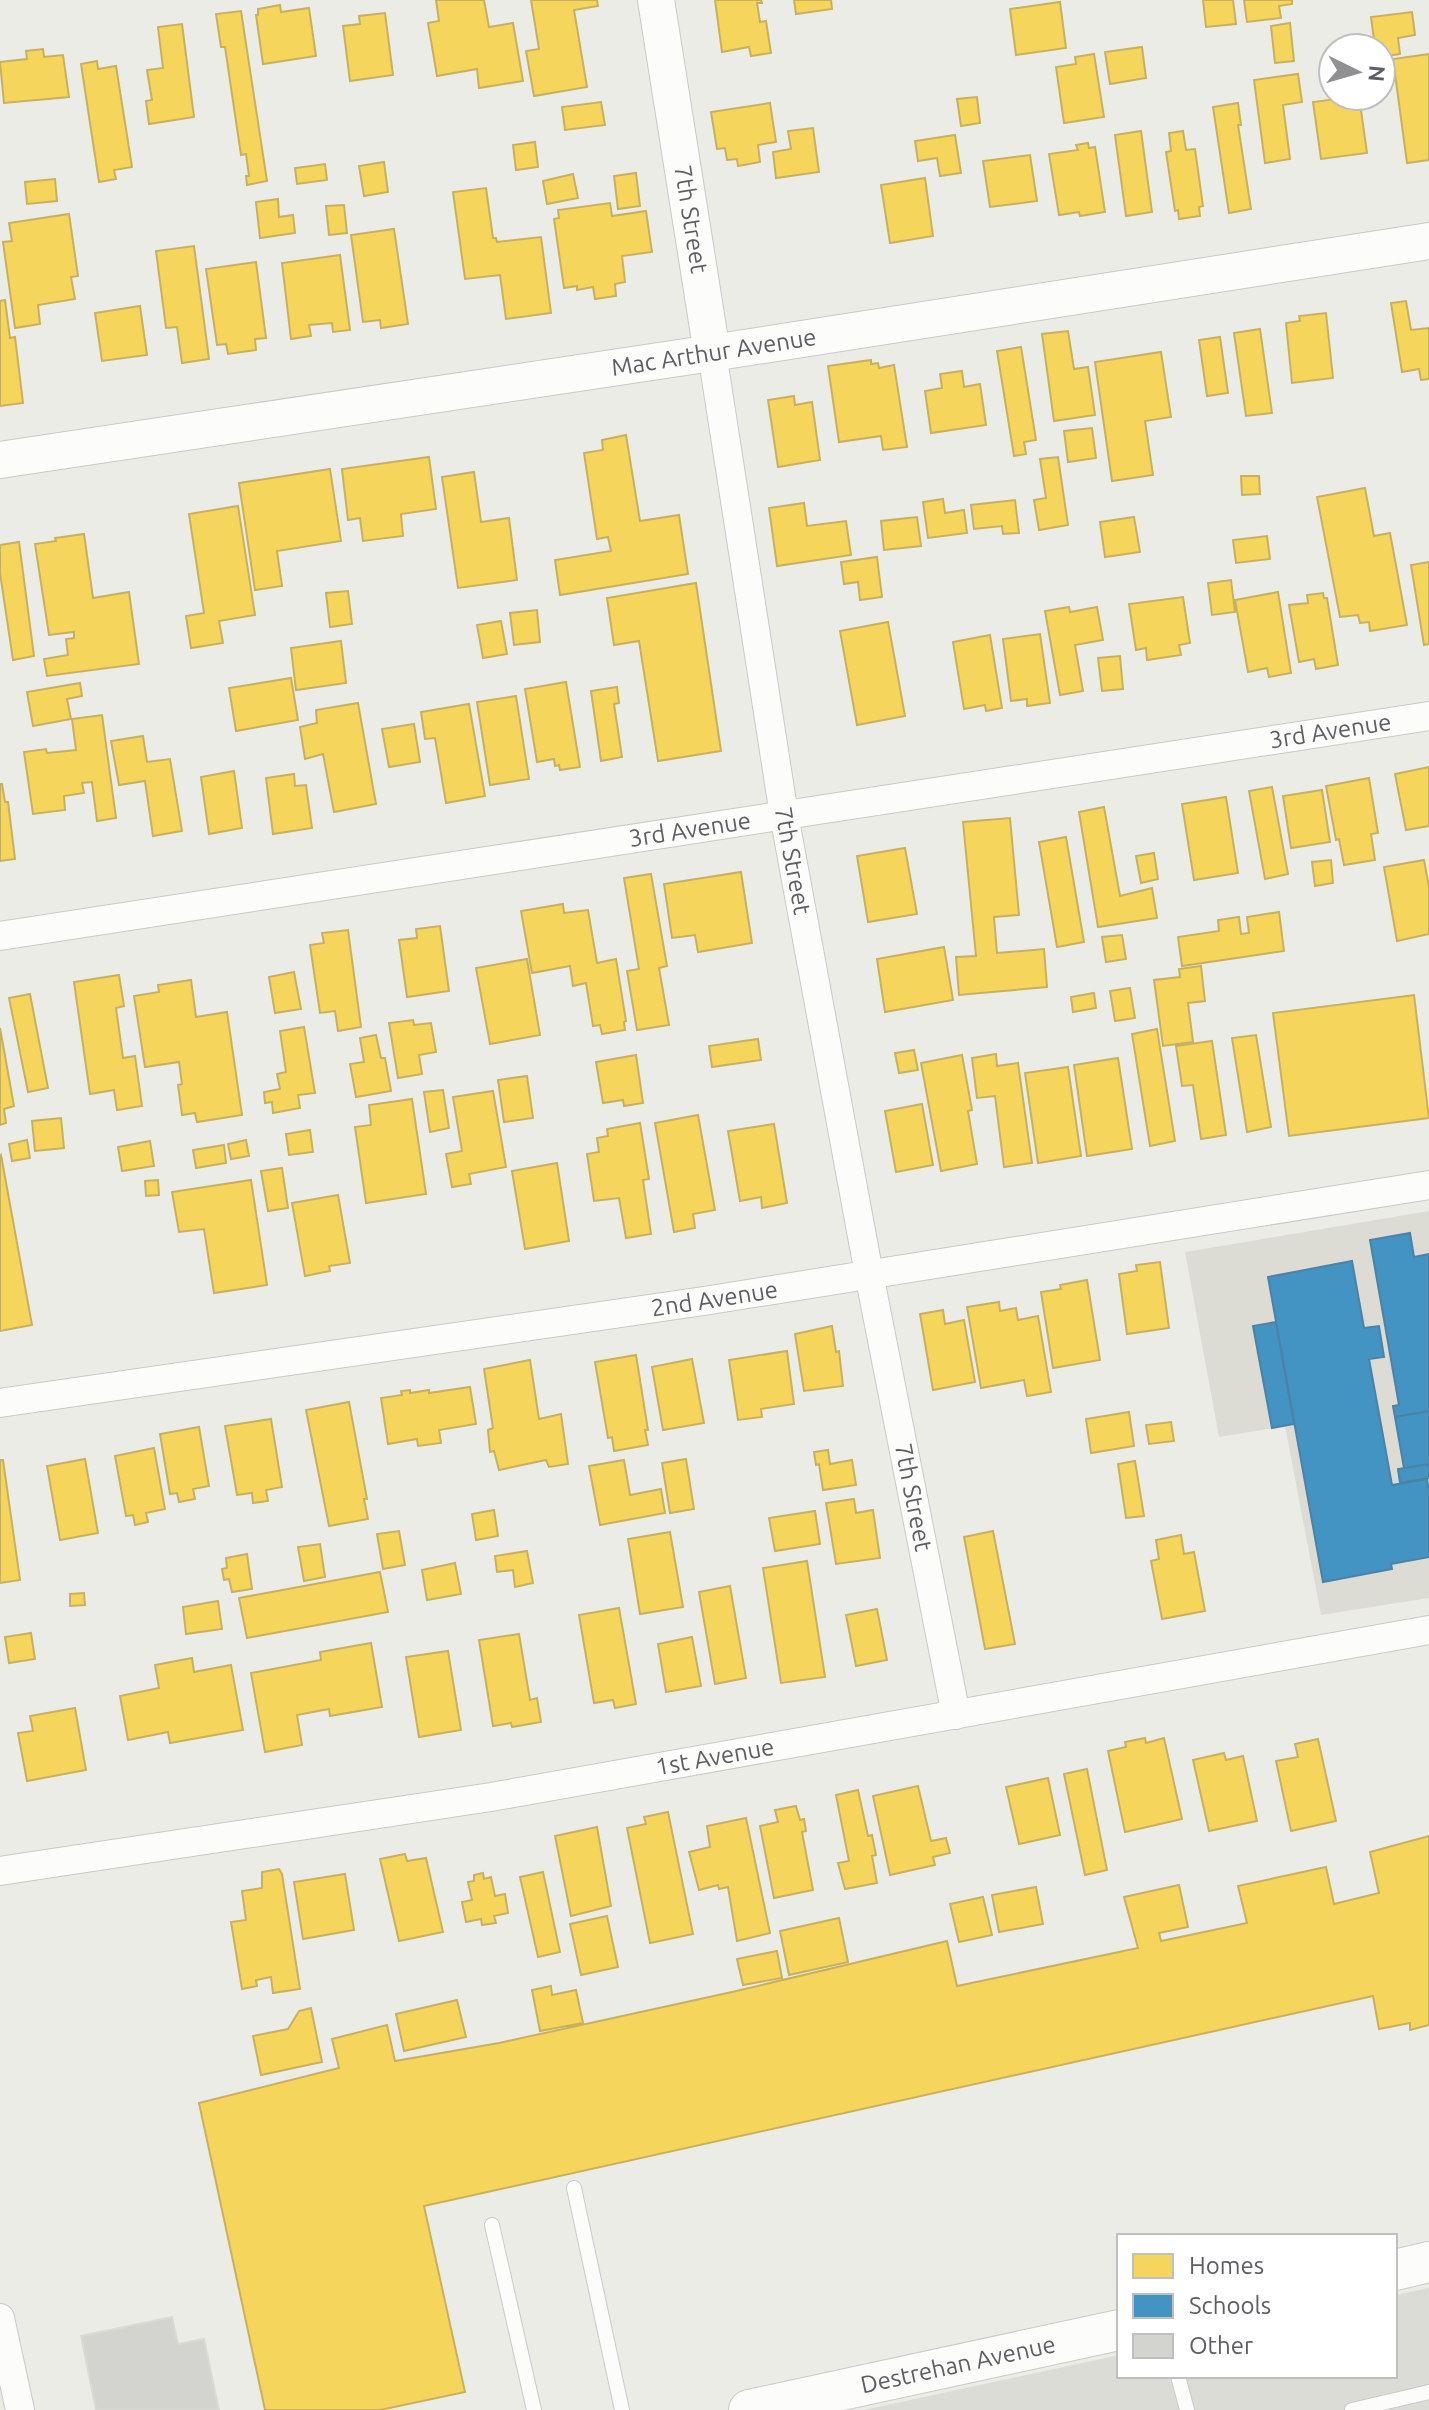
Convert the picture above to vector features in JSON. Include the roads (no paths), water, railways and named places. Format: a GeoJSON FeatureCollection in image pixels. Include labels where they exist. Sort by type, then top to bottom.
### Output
{"type":"FeatureCollection","features":[{"type":"Feature","properties":{"kind":"main road"},"geometry":{"type":"LineString","coordinates":[[1397,2270],[1429,2262]]}},
{"type":"Feature","properties":{"kind":"main road","name":"Destrehan Avenue"},"geometry":{"type":"LineString","coordinates":[[749,2410],[1117,2330]]}},
{"type":"Feature","properties":{"kind":"street","name":"7th Street"},"geometry":{"type":"LineString","coordinates":[[656,0],[784,815],[869,1274],[956,1715]]}},
{"type":"Feature","properties":{"kind":"street","name":"Mac Arthur Avenue"},"geometry":{"type":"LineString","coordinates":[[0,460],[1429,241]]}},
{"type":"Feature","properties":{"kind":"street","name":"3rd Avenue"},"geometry":{"type":"LineString","coordinates":[[0,936],[1429,716]]}},
{"type":"Feature","properties":{"kind":"street","name":"2nd Avenue"},"geometry":{"type":"LineString","coordinates":[[0,1403],[688,1303],[1429,1185]]}},
{"type":"Feature","properties":{"kind":"street","name":"1st Avenue"},"geometry":{"type":"LineString","coordinates":[[0,1871],[491,1797],[1429,1630]]}},
{"type":"Feature","properties":{"kind":"street"},"geometry":{"type":"LineString","coordinates":[[0,2318],[20,2410]]}},
{"type":"Feature","properties":{"kind":"lane"},"geometry":{"type":"LineString","coordinates":[[574,2188],[622,2410]]}},
{"type":"Feature","properties":{"kind":"lane"},"geometry":{"type":"LineString","coordinates":[[492,2225],[534,2410]]}},
{"type":"Feature","properties":{"kind":"lane"},"geometry":{"type":"LineString","coordinates":[[1179,2378],[1187,2410]]}},
{"type":"Feature","properties":{"kind":"lane"},"geometry":{"type":"LineString","coordinates":[[1352,2410],[1429,2392]]}}]}
